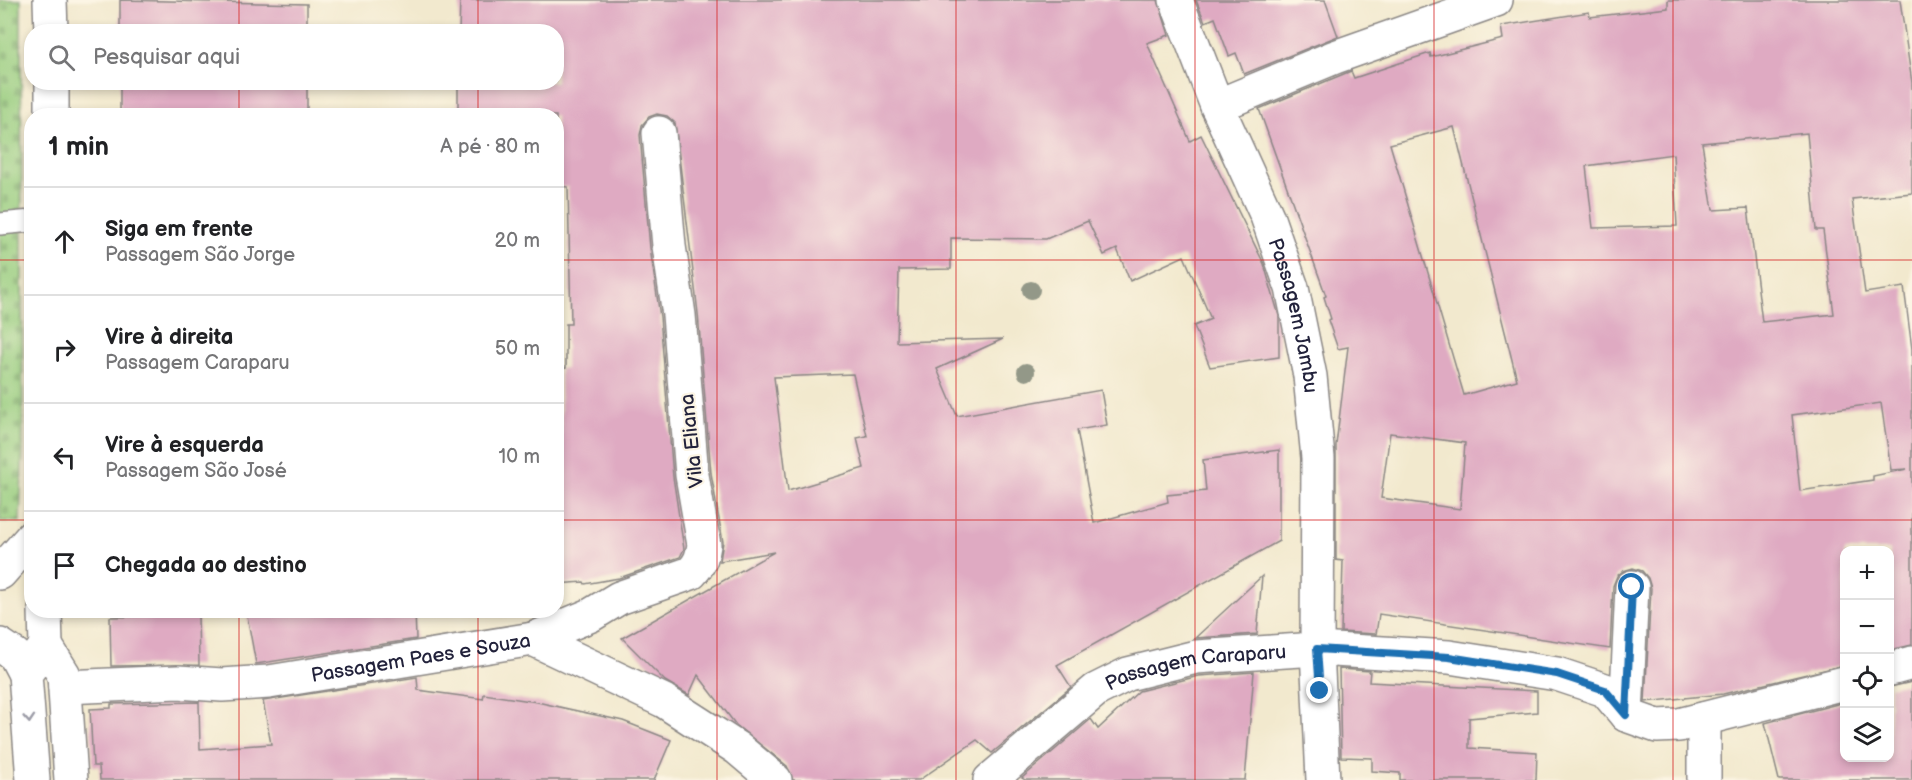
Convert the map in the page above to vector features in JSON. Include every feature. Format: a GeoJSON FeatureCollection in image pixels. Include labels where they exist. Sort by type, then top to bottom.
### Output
{"type":"FeatureCollection","features":[{"type":"Feature","properties":{"kind":"street"},"geometry":{"type":"LineString","coordinates":[[50,0],[51,24]]}},
{"type":"Feature","properties":{"kind":"street","name":"Passagem Jambu"},"geometry":{"type":"LineString","coordinates":[[1176,0],[1217,106],[1267,216],[1292,288],[1310,376],[1318,458],[1317,649],[1323,780]]}},
{"type":"Feature","properties":{"kind":"street"},"geometry":{"type":"LineString","coordinates":[[1217,106],[1335,57],[1496,0]]}},
{"type":"Feature","properties":{"kind":"street"},"geometry":{"type":"LineString","coordinates":[[52,90],[52,108]]}},
{"type":"Feature","properties":{"kind":"street","name":"Vila Eliana"},"geometry":{"type":"LineString","coordinates":[[533,639],[591,615],[620,598],[691,573],[703,556],[704,545],[693,475],[680,315],[669,246],[659,133]]}},
{"type":"Feature","properties":{"kind":"street"},"geometry":{"type":"LineString","coordinates":[[0,573],[24,546]]}},
{"type":"Feature","properties":{"kind":"street"},"geometry":{"type":"LineString","coordinates":[[1632,587],[1626,715],[1657,726],[1679,725],[1840,684]]}},
{"type":"Feature","properties":{"kind":"street"},"geometry":{"type":"LineString","coordinates":[[45,618],[46,646],[64,675],[71,780]]}},
{"type":"Feature","properties":{"kind":"street","name":"Passagem Paes e Souza"},"geometry":{"type":"LineString","coordinates":[[65,687],[178,682],[222,685],[269,682],[533,639],[664,701],[737,748],[775,780]]}},
{"type":"Feature","properties":{"kind":"street"},"geometry":{"type":"LineString","coordinates":[[0,645],[15,655],[26,674],[33,780]]}},
{"type":"Feature","properties":{"kind":"street"},"geometry":{"type":"LineString","coordinates":[[26,674],[46,646]]}},
{"type":"Feature","properties":{"kind":"street","name":"Passagem Caraparu"},"geometry":{"type":"LineString","coordinates":[[990,780],[1096,690],[1128,675],[1165,663],[1196,657],[1317,649],[1449,657],[1557,674],[1605,690],[1626,715]]}},
{"type":"Feature","properties":{"kind":"street"},"geometry":{"type":"LineString","coordinates":[[1894,668],[1912,663]]}},
{"type":"Feature","properties":{"kind":"street"},"geometry":{"type":"LineString","coordinates":[[1704,719],[1704,780]]}},
{"type":"Feature","properties":{"kind":"lane"},"geometry":{"type":"LineString","coordinates":[[0,224],[24,222]]}},
{"type":"Feature","properties":{"kind":"green space"},"geometry":{"type":"Polygon","coordinates":[[[0,0],[21,0],[23,448],[20,522],[0,521],[0,0]]]}},
{"type":"Feature","properties":{"kind":"building"},"geometry":{"type":"Polygon","coordinates":[[[120,0],[307,4],[307,24],[120,24],[120,0]]]}},
{"type":"Feature","properties":{"kind":"building"},"geometry":{"type":"Polygon","coordinates":[[[460,0],[1158,0],[1169,35],[1147,43],[1190,141],[1201,135],[1264,264],[1279,316],[1279,357],[1210,367],[1194,326],[1211,319],[1184,256],[1130,281],[1117,249],[1104,255],[1088,221],[1046,239],[951,238],[951,269],[899,270],[897,342],[1003,339],[937,369],[957,416],[1101,390],[1107,425],[1077,430],[1094,523],[1168,502],[1167,495],[1206,491],[1203,460],[1279,450],[1279,541],[1057,665],[1071,687],[992,753],[977,740],[919,780],[793,780],[787,766],[736,725],[698,675],[689,695],[665,681],[622,638],[774,552],[720,561],[723,542],[711,473],[698,313],[675,123],[667,116],[657,114],[649,117],[642,125],[640,135],[650,248],[660,317],[673,477],[684,549],[680,557],[619,578],[585,584],[584,582],[564,583],[564,368],[566,368],[566,324],[571,324],[568,187],[564,187],[564,108],[458,108],[458,90],[564,90],[564,24],[459,24],[460,0]],[[853,374],[774,377],[788,491],[864,468],[857,438],[867,436],[853,374]]]}},
{"type":"Feature","properties":{"kind":"building"},"geometry":{"type":"Polygon","coordinates":[[[1196,0],[1325,0],[1338,36],[1244,74],[1236,53],[1229,56],[1215,18],[1205,22],[1196,0]]]}},
{"type":"Feature","properties":{"kind":"building"},"geometry":{"type":"Polygon","coordinates":[[[1668,0],[1900,0],[1912,83],[1912,193],[1852,199],[1865,293],[1904,287],[1912,349],[1912,645],[1894,649],[1894,546],[1840,546],[1840,666],[1723,694],[1645,702],[1651,588],[1648,578],[1642,571],[1633,568],[1617,576],[1613,586],[1610,649],[1379,614],[1376,634],[1341,632],[1343,561],[1336,560],[1336,445],[1348,347],[1338,349],[1328,320],[1331,319],[1324,297],[1326,296],[1259,109],[1351,71],[1354,78],[1430,53],[1431,57],[1503,39],[1501,26],[1589,12],[1590,17],[1668,8],[1668,0]],[[1454,127],[1390,144],[1464,395],[1517,380],[1454,127]],[[1807,133],[1702,143],[1713,210],[1748,208],[1762,322],[1834,314],[1823,230],[1816,230],[1807,133]],[[1673,154],[1586,166],[1593,228],[1677,226],[1673,154]],[[1881,403],[1792,415],[1800,491],[1873,480],[1873,476],[1907,469],[1891,470],[1881,403]],[[1390,433],[1381,498],[1460,509],[1465,443],[1390,433]]]}},
{"type":"Feature","properties":{"kind":"building"},"geometry":{"type":"Polygon","coordinates":[[[120,90],[307,90],[307,108],[120,108],[120,90]]]}},
{"type":"Feature","properties":{"kind":"building"},"geometry":{"type":"Polygon","coordinates":[[[1262,576],[1257,634],[1195,638],[1262,576]]]}},
{"type":"Feature","properties":{"kind":"building"},"geometry":{"type":"Polygon","coordinates":[[[110,618],[198,618],[199,665],[111,666],[110,618]]]}},
{"type":"Feature","properties":{"kind":"building"},"geometry":{"type":"Polygon","coordinates":[[[247,618],[415,618],[416,639],[256,664],[247,618]]]}},
{"type":"Feature","properties":{"kind":"building"},"geometry":{"type":"Polygon","coordinates":[[[1339,669],[1370,671],[1369,682],[1537,691],[1537,712],[1469,718],[1469,748],[1537,752],[1536,780],[1400,780],[1400,773],[1372,771],[1372,758],[1341,757],[1339,669]]]}},
{"type":"Feature","properties":{"kind":"building"},"geometry":{"type":"Polygon","coordinates":[[[1254,672],[1245,780],[1025,780],[1022,778],[1091,719],[1098,729],[1139,691],[1199,676],[1254,672]]]}},
{"type":"Feature","properties":{"kind":"building"},"geometry":{"type":"Polygon","coordinates":[[[417,677],[418,690],[483,699],[484,694],[537,702],[623,721],[671,740],[654,780],[100,780],[99,766],[93,766],[90,709],[111,708],[111,704],[199,702],[200,749],[271,744],[263,701],[417,677]]]}},
{"type":"Feature","properties":{"kind":"building"},"geometry":{"type":"Polygon","coordinates":[[[1912,682],[1912,780],[1779,780],[1765,723],[1840,703],[1840,762],[1894,762],[1894,686],[1912,682]]]}},
{"type":"Feature","properties":{"kind":"route"},"geometry":{"type":"LineString","coordinates":[[1320,691],[1317,649],[1449,657],[1557,674],[1605,690],[1626,715],[1632,587]]}}]}
